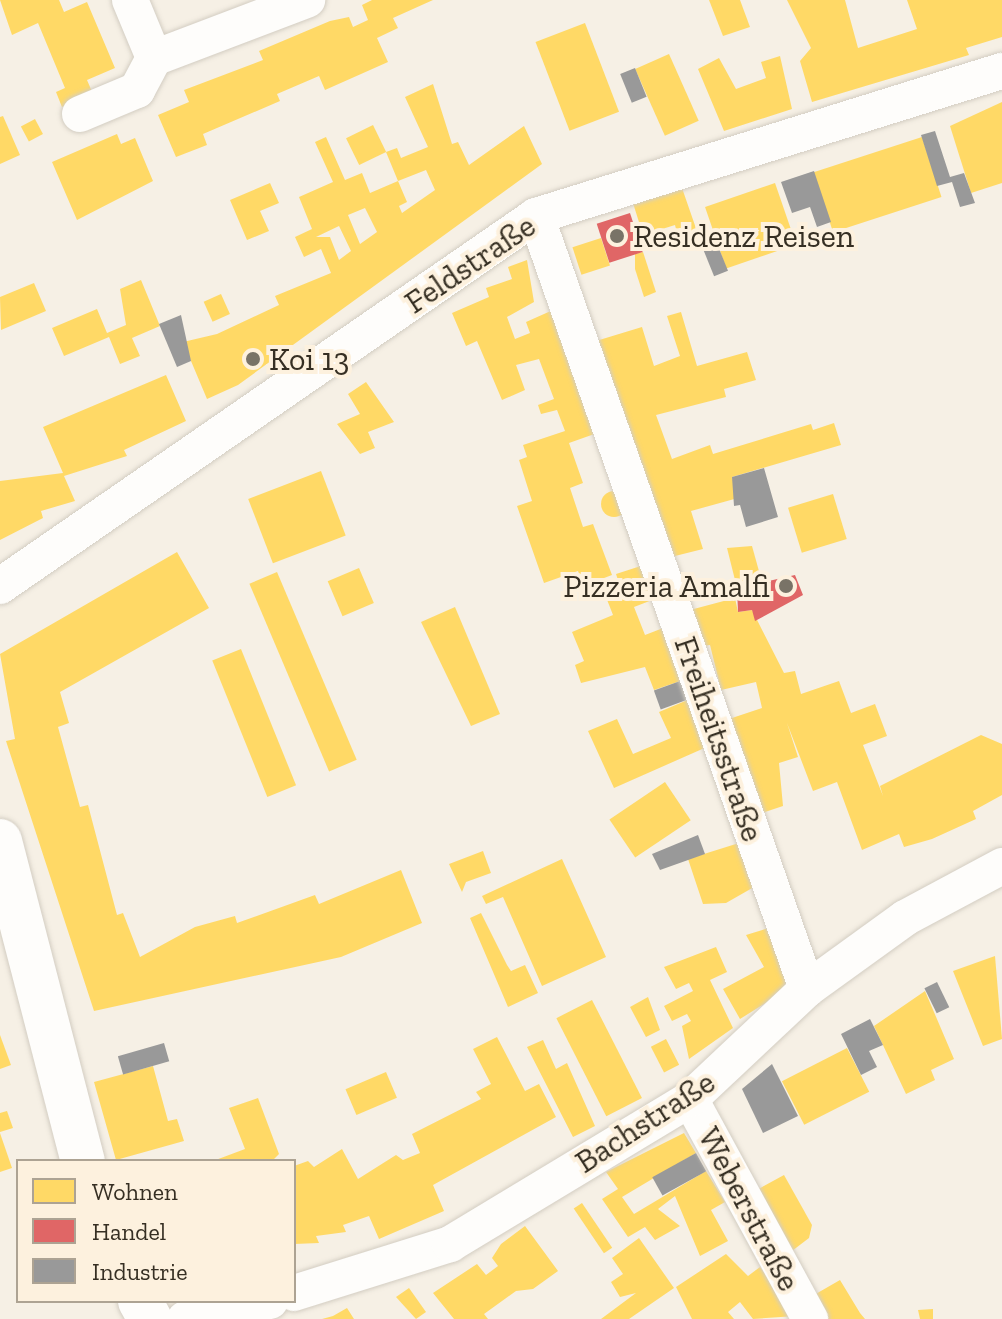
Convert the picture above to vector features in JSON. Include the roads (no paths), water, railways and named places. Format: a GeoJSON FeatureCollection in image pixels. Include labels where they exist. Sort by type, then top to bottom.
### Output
{"type":"FeatureCollection","features":[{"type":"Feature","properties":{"kind":"main road"},"geometry":{"type":"LineString","coordinates":[[0,841],[82,1159]]}},
{"type":"Feature","properties":{"kind":"street"},"geometry":{"type":"LineString","coordinates":[[130,0],[154,58]]}},
{"type":"Feature","properties":{"kind":"street"},"geometry":{"type":"LineString","coordinates":[[80,114],[137,90],[154,58],[307,0]]}},
{"type":"Feature","properties":{"kind":"street","name":"Feldstraße"},"geometry":{"type":"LineString","coordinates":[[0,586],[536,216],[1002,71]]}},
{"type":"Feature","properties":{"kind":"street","name":"Freiheitsstraße"},"geometry":{"type":"LineString","coordinates":[[536,216],[807,989]]}},
{"type":"Feature","properties":{"kind":"street","name":"Bachstraße"},"geometry":{"type":"LineString","coordinates":[[296,1297],[450,1244],[690,1099],[807,989],[905,918],[1002,866]]}},
{"type":"Feature","properties":{"kind":"street","name":"Weberstraße"},"geometry":{"type":"LineString","coordinates":[[690,1099],[810,1319]]}},
{"type":"Feature","properties":{"kind":"street","name":"Bachstraße"},"geometry":{"type":"LineString","coordinates":[[185,1319],[275,1304]]}},
{"type":"Feature","properties":{"kind":"place","name":"Residenz Reisen"},"geometry":{"type":"Point","coordinates":[617,236]}},
{"type":"Feature","properties":{"kind":"place","name":"Koi 13"},"geometry":{"type":"Point","coordinates":[253,359]}},
{"type":"Feature","properties":{"kind":"place","name":"Pizzeria Amalfi"},"geometry":{"type":"Point","coordinates":[786,586]}}]}
